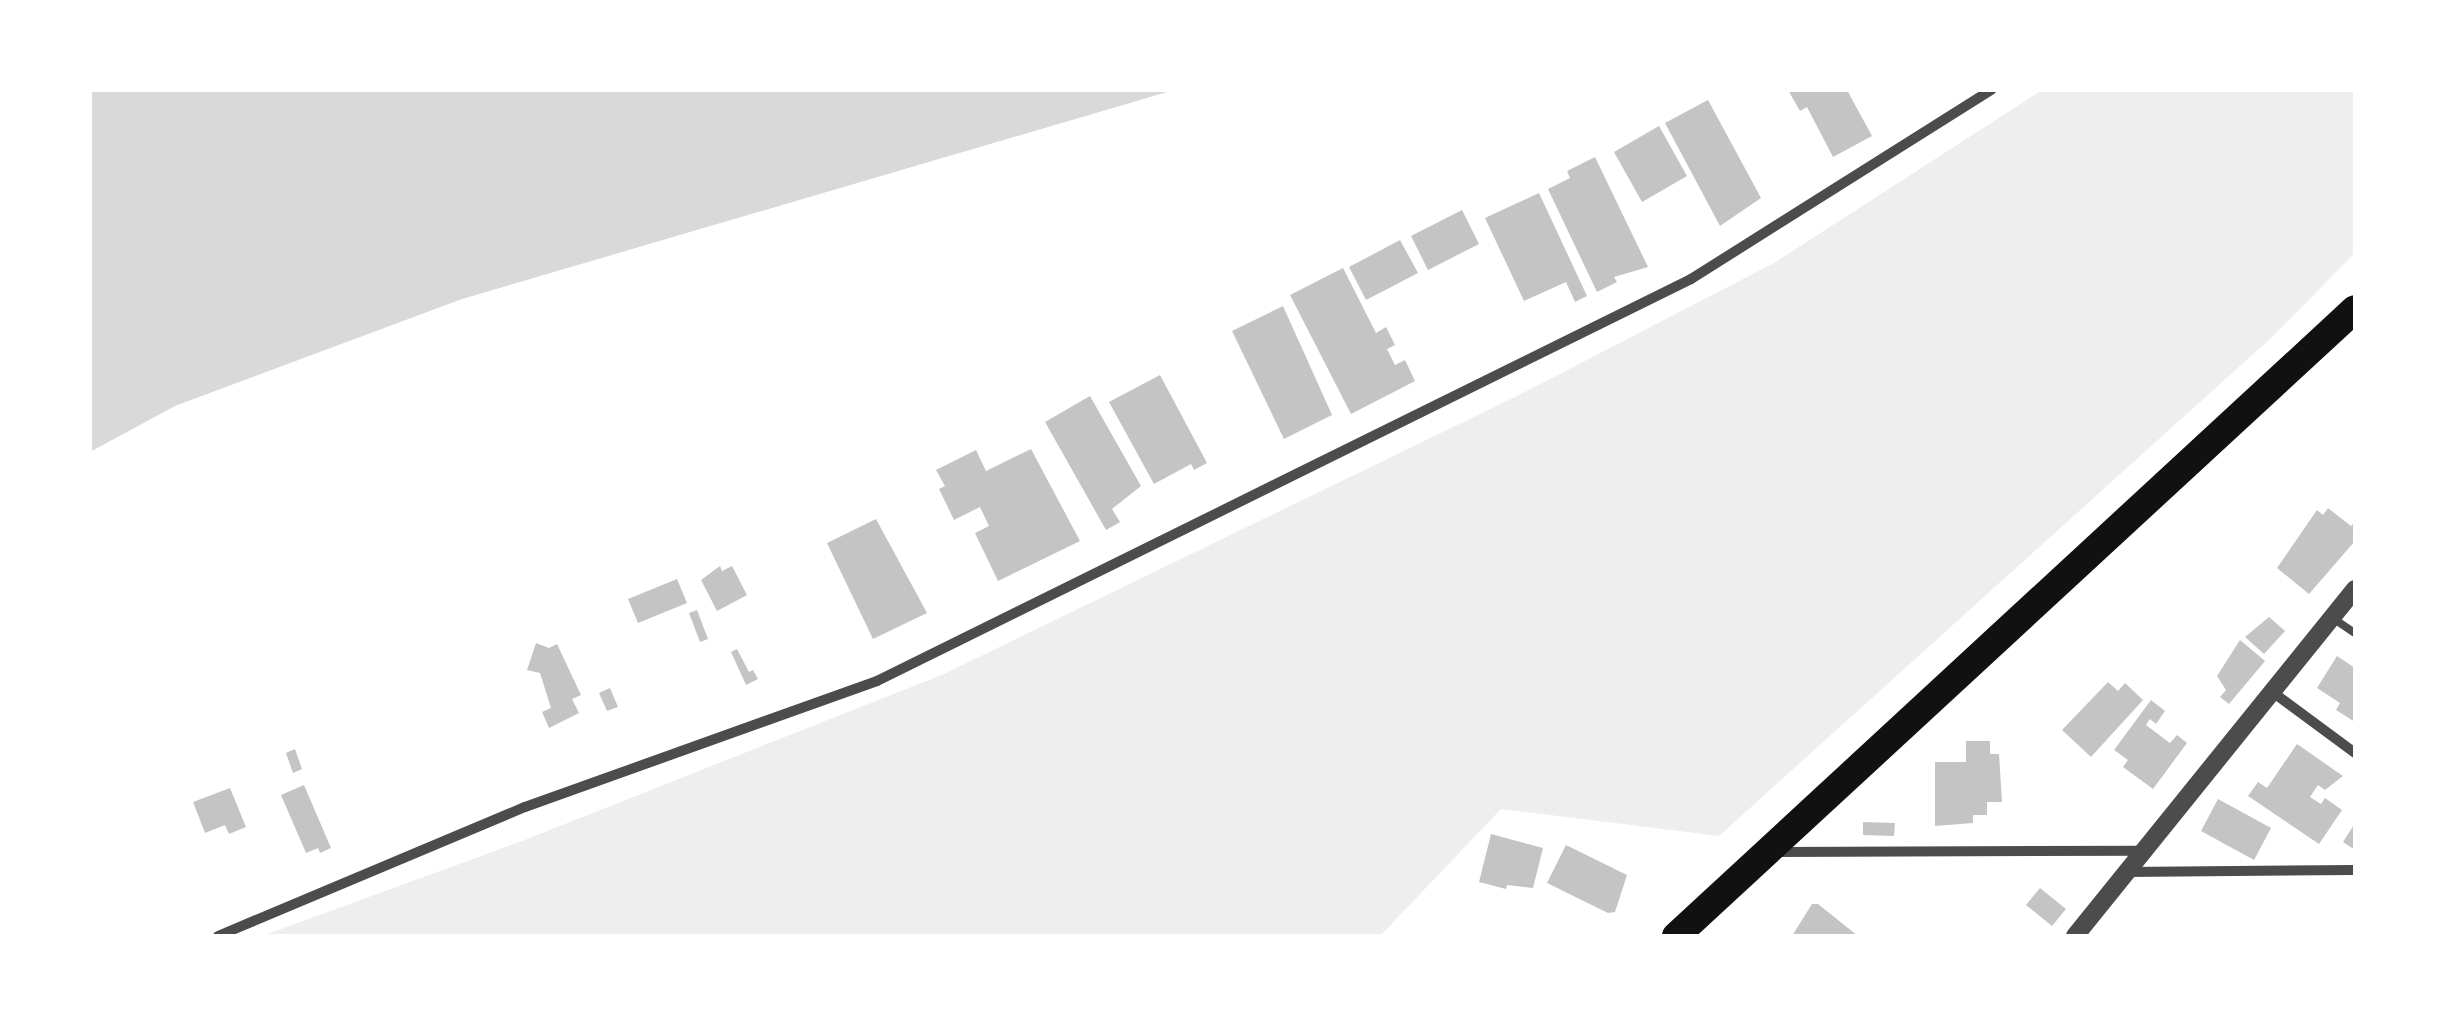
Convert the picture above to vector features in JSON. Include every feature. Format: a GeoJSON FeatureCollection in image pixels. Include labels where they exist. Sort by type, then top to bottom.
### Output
{"type":"FeatureCollection","features":[{"type":"Feature","properties":{"kind":"highway"},"geometry":{"type":"LineString","coordinates":[[1676,936],[2355,309]]}},
{"type":"Feature","properties":{"kind":"street"},"geometry":{"type":"LineString","coordinates":[[218,936],[525,807],[877,681],[1691,280],[1992,90]]}},
{"type":"Feature","properties":{"kind":"street"},"geometry":{"type":"LineString","coordinates":[[2075,936],[2355,588]]}},
{"type":"Feature","properties":{"kind":"street"},"geometry":{"type":"LineString","coordinates":[[2271,691],[2355,753]]}},
{"type":"Feature","properties":{"kind":"street"},"geometry":{"type":"LineString","coordinates":[[1768,852],[2142,851]]}},
{"type":"Feature","properties":{"kind":"street"},"geometry":{"type":"LineString","coordinates":[[2126,872],[2355,870]]}},
{"type":"Feature","properties":{"kind":"lane"},"geometry":{"type":"LineString","coordinates":[[2332,617],[2355,633]]}},
{"type":"Feature","properties":{"kind":"shaded area"},"geometry":{"type":"Polygon","coordinates":[[[90,90],[1174,90],[462,299],[175,406],[90,452],[90,90]]]}},
{"type":"Feature","properties":{"kind":"shaded area"},"geometry":{"type":"Polygon","coordinates":[[[2042,90],[2355,90],[2355,253],[2271,338],[1719,836],[1501,809],[1380,936],[262,936],[522,841],[944,674],[1517,396],[1774,263],[2042,90]]]}},
{"type":"Feature","properties":{"kind":"building"},"geometry":{"type":"Polygon","coordinates":[[[1788,90],[1847,90],[1872,136],[1833,157],[1807,107],[1800,111],[1788,90]]]}},
{"type":"Feature","properties":{"kind":"building"},"geometry":{"type":"Polygon","coordinates":[[[1708,100],[1761,198],[1720,226],[1665,123],[1708,100]]]}},
{"type":"Feature","properties":{"kind":"building"},"geometry":{"type":"Polygon","coordinates":[[[1659,126],[1687,176],[1642,202],[1614,152],[1659,126]]]}},
{"type":"Feature","properties":{"kind":"building"},"geometry":{"type":"Polygon","coordinates":[[[1595,157],[1648,267],[1614,277],[1617,282],[1597,292],[1548,189],[1570,178],[1567,171],[1595,157]]]}},
{"type":"Feature","properties":{"kind":"building"},"geometry":{"type":"Polygon","coordinates":[[[1539,193],[1587,296],[1575,302],[1566,282],[1524,301],[1485,218],[1539,193]]]}},
{"type":"Feature","properties":{"kind":"building"},"geometry":{"type":"Polygon","coordinates":[[[1462,210],[1479,244],[1428,270],[1411,236],[1462,210]]]}},
{"type":"Feature","properties":{"kind":"building"},"geometry":{"type":"Polygon","coordinates":[[[1400,240],[1418,273],[1366,300],[1349,267],[1400,240]]]}},
{"type":"Feature","properties":{"kind":"building"},"geometry":{"type":"Polygon","coordinates":[[[1343,268],[1376,333],[1386,327],[1395,345],[1387,349],[1395,365],[1405,360],[1415,381],[1351,414],[1290,295],[1343,268]]]}},
{"type":"Feature","properties":{"kind":"building"},"geometry":{"type":"Polygon","coordinates":[[[1283,306],[1332,415],[1284,439],[1232,331],[1283,306]]]}},
{"type":"Feature","properties":{"kind":"building"},"geometry":{"type":"Polygon","coordinates":[[[1160,375],[1207,463],[1194,470],[1191,464],[1154,484],[1109,402],[1160,375]]]}},
{"type":"Feature","properties":{"kind":"building"},"geometry":{"type":"Polygon","coordinates":[[[1090,396],[1141,486],[1112,509],[1120,522],[1106,530],[1045,422],[1090,396]]]}},
{"type":"Feature","properties":{"kind":"building"},"geometry":{"type":"Polygon","coordinates":[[[1031,449],[1080,541],[998,581],[975,533],[989,526],[980,507],[954,520],[939,489],[945,486],[936,470],[976,450],[986,471],[1031,449]]]}},
{"type":"Feature","properties":{"kind":"building"},"geometry":{"type":"Polygon","coordinates":[[[2328,508],[2351,526],[2355,522],[2355,541],[2309,594],[2277,568],[2317,510],[2323,515],[2328,508]]]}},
{"type":"Feature","properties":{"kind":"building"},"geometry":{"type":"Polygon","coordinates":[[[876,519],[927,613],[873,639],[827,543],[876,519]]]}},
{"type":"Feature","properties":{"kind":"building"},"geometry":{"type":"Polygon","coordinates":[[[720,566],[722,571],[732,566],[747,595],[717,611],[701,580],[720,566]]]}},
{"type":"Feature","properties":{"kind":"building"},"geometry":{"type":"Polygon","coordinates":[[[677,579],[687,603],[638,623],[628,599],[677,579]]]}},
{"type":"Feature","properties":{"kind":"building"},"geometry":{"type":"Polygon","coordinates":[[[697,610],[708,639],[700,642],[689,613],[697,610]]]}},
{"type":"Feature","properties":{"kind":"building"},"geometry":{"type":"Polygon","coordinates":[[[2269,617],[2285,631],[2264,654],[2245,637],[2269,617]]]}},
{"type":"Feature","properties":{"kind":"building"},"geometry":{"type":"Polygon","coordinates":[[[2240,640],[2265,661],[2229,704],[2220,697],[2226,690],[2217,676],[2240,640]]]}},
{"type":"Feature","properties":{"kind":"building"},"geometry":{"type":"Polygon","coordinates":[[[536,643],[549,648],[557,644],[581,695],[572,699],[579,713],[549,728],[542,712],[551,708],[540,673],[527,670],[536,643]]]}},
{"type":"Feature","properties":{"kind":"building"},"geometry":{"type":"Polygon","coordinates":[[[737,649],[749,672],[753,670],[758,679],[746,685],[731,652],[737,649]]]}},
{"type":"Feature","properties":{"kind":"building"},"geometry":{"type":"Polygon","coordinates":[[[2337,656],[2355,668],[2355,722],[2336,710],[2340,703],[2317,688],[2337,656]]]}},
{"type":"Feature","properties":{"kind":"building"},"geometry":{"type":"Polygon","coordinates":[[[2108,682],[2118,691],[2125,683],[2143,700],[2091,757],[2062,730],[2108,682]]]}},
{"type":"Feature","properties":{"kind":"building"},"geometry":{"type":"Polygon","coordinates":[[[610,688],[618,707],[607,711],[599,693],[610,688]]]}},
{"type":"Feature","properties":{"kind":"building"},"geometry":{"type":"Polygon","coordinates":[[[2151,700],[2165,711],[2156,724],[2150,719],[2146,725],[2170,743],[2177,735],[2187,743],[2153,789],[2123,767],[2128,760],[2114,750],[2151,700]]]}},
{"type":"Feature","properties":{"kind":"building"},"geometry":{"type":"Polygon","coordinates":[[[1966,741],[1990,741],[1990,754],[1999,754],[2002,802],[1987,802],[1987,815],[1973,815],[1973,823],[1935,826],[1935,762],[1966,762],[1966,741]]]}},
{"type":"Feature","properties":{"kind":"building"},"geometry":{"type":"Polygon","coordinates":[[[2297,744],[2343,776],[2325,790],[2318,785],[2310,797],[2321,804],[2325,798],[2342,810],[2319,844],[2248,796],[2258,782],[2267,788],[2297,744]]]}},
{"type":"Feature","properties":{"kind":"building"},"geometry":{"type":"Polygon","coordinates":[[[295,749],[302,769],[293,773],[286,753],[295,749]]]}},
{"type":"Feature","properties":{"kind":"building"},"geometry":{"type":"Polygon","coordinates":[[[304,785],[331,848],[320,853],[318,848],[306,853],[281,795],[304,785]]]}},
{"type":"Feature","properties":{"kind":"building"},"geometry":{"type":"Polygon","coordinates":[[[230,788],[246,827],[229,834],[225,825],[205,833],[193,802],[230,788]]]}},
{"type":"Feature","properties":{"kind":"building"},"geometry":{"type":"Polygon","coordinates":[[[2218,799],[2271,828],[2254,860],[2201,831],[2218,799]]]}},
{"type":"Feature","properties":{"kind":"building"},"geometry":{"type":"Polygon","coordinates":[[[1863,822],[1895,823],[1894,836],[1863,835],[1863,822]]]}},
{"type":"Feature","properties":{"kind":"building"},"geometry":{"type":"Polygon","coordinates":[[[2355,823],[2355,850],[2343,842],[2355,823]]]}},
{"type":"Feature","properties":{"kind":"building"},"geometry":{"type":"Polygon","coordinates":[[[1491,834],[1543,848],[1533,888],[1507,885],[1506,889],[1479,882],[1491,834]]]}},
{"type":"Feature","properties":{"kind":"building"},"geometry":{"type":"Polygon","coordinates":[[[1566,845],[1627,875],[1615,912],[1608,913],[1547,883],[1566,845]]]}},
{"type":"Feature","properties":{"kind":"building"},"geometry":{"type":"Polygon","coordinates":[[[2040,888],[2066,909],[2052,926],[2026,905],[2040,888]]]}},
{"type":"Feature","properties":{"kind":"building"},"geometry":{"type":"Polygon","coordinates":[[[1812,904],[1818,904],[1858,936],[1792,936],[1812,904]]]}}]}
